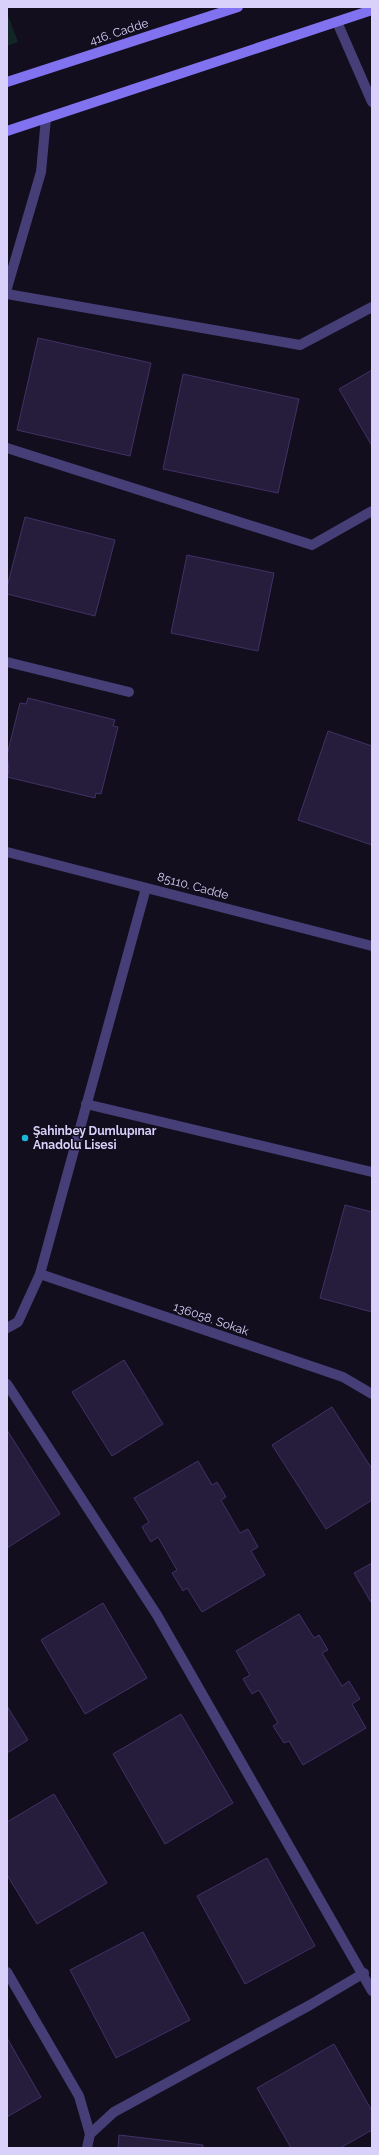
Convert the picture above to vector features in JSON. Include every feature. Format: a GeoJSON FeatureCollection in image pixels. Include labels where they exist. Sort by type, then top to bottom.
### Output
{"type":"FeatureCollection","features":[{"type":"Feature","properties":{"kind":"main road","name":"416. Cadde"},"geometry":{"type":"LineString","coordinates":[[7,82],[238,7]]}},
{"type":"Feature","properties":{"kind":"main road"},"geometry":{"type":"LineString","coordinates":[[7,131],[372,10]]}},
{"type":"Feature","properties":{"kind":"street"},"geometry":{"type":"LineString","coordinates":[[337,22],[372,102]]}},
{"type":"Feature","properties":{"kind":"street"},"geometry":{"type":"LineString","coordinates":[[7,288],[41,172],[46,118]]}},
{"type":"Feature","properties":{"kind":"street"},"geometry":{"type":"LineString","coordinates":[[7,294],[300,345],[372,307]]}},
{"type":"Feature","properties":{"kind":"street"},"geometry":{"type":"LineString","coordinates":[[7,448],[312,545],[372,511]]}},
{"type":"Feature","properties":{"kind":"street"},"geometry":{"type":"LineString","coordinates":[[7,662],[129,692]]}},
{"type":"Feature","properties":{"kind":"street","name":"85110. Cadde"},"geometry":{"type":"LineString","coordinates":[[7,852],[372,946]]}},
{"type":"Feature","properties":{"kind":"street"},"geometry":{"type":"LineString","coordinates":[[7,1328],[18,1322],[40,1274],[146,888]]}},
{"type":"Feature","properties":{"kind":"street"},"geometry":{"type":"LineString","coordinates":[[86,1104],[372,1172]]}},
{"type":"Feature","properties":{"kind":"street","name":"136058. Sokak"},"geometry":{"type":"LineString","coordinates":[[40,1274],[343,1377],[372,1394]]}},
{"type":"Feature","properties":{"kind":"street"},"geometry":{"type":"LineString","coordinates":[[7,1384],[157,1615],[364,1974],[372,1991]]}},
{"type":"Feature","properties":{"kind":"street"},"geometry":{"type":"LineString","coordinates":[[7,1972],[79,2096],[90,2134],[87,2148]]}},
{"type":"Feature","properties":{"kind":"street"},"geometry":{"type":"LineString","coordinates":[[90,2134],[114,2112],[364,1974]]}},
{"type":"Feature","properties":{"kind":"green space"},"geometry":{"type":"Polygon","coordinates":[[[7,13],[18,42],[7,46],[7,13]]]}},
{"type":"Feature","properties":{"kind":"building"},"geometry":{"type":"Polygon","coordinates":[[[38,338],[151,363],[130,456],[17,430],[38,338]]]}},
{"type":"Feature","properties":{"kind":"building"},"geometry":{"type":"Polygon","coordinates":[[[372,370],[372,446],[339,389],[372,370]]]}},
{"type":"Feature","properties":{"kind":"building"},"geometry":{"type":"Polygon","coordinates":[[[183,374],[299,399],[278,493],[163,469],[183,374]]]}},
{"type":"Feature","properties":{"kind":"building"},"geometry":{"type":"Polygon","coordinates":[[[25,517],[115,540],[95,616],[7,594],[7,587],[25,517]]]}},
{"type":"Feature","properties":{"kind":"building"},"geometry":{"type":"Polygon","coordinates":[[[187,555],[274,573],[258,651],[171,633],[187,555]]]}},
{"type":"Feature","properties":{"kind":"building"},"geometry":{"type":"Polygon","coordinates":[[[28,698],[115,720],[113,726],[118,727],[101,794],[96,793],[95,798],[7,777],[9,770],[7,755],[20,703],[26,704],[28,698]]]}},
{"type":"Feature","properties":{"kind":"building"},"geometry":{"type":"Polygon","coordinates":[[[328,731],[372,746],[372,845],[298,820],[328,731]]]}},
{"type":"Feature","properties":{"kind":"building"},"geometry":{"type":"Polygon","coordinates":[[[345,1205],[372,1212],[372,1312],[320,1298],[345,1205]]]}},
{"type":"Feature","properties":{"kind":"building"},"geometry":{"type":"Polygon","coordinates":[[[124,1360],[163,1424],[112,1456],[72,1392],[124,1360]]]}},
{"type":"Feature","properties":{"kind":"building"},"geometry":{"type":"Polygon","coordinates":[[[332,1407],[372,1469],[372,1500],[326,1529],[272,1445],[332,1407]]]}},
{"type":"Feature","properties":{"kind":"building"},"geometry":{"type":"Polygon","coordinates":[[[7,1430],[60,1514],[7,1548],[7,1430]]]}},
{"type":"Feature","properties":{"kind":"building"},"geometry":{"type":"Polygon","coordinates":[[[198,1461],[212,1485],[217,1482],[226,1497],[221,1500],[240,1533],[248,1529],[258,1547],[251,1551],[265,1575],[202,1612],[187,1588],[183,1591],[172,1573],[177,1570],[158,1537],[151,1542],[142,1527],[149,1522],[134,1498],[198,1461]]]}},
{"type":"Feature","properties":{"kind":"building"},"geometry":{"type":"Polygon","coordinates":[[[372,1563],[372,1604],[354,1573],[372,1563]]]}},
{"type":"Feature","properties":{"kind":"building"},"geometry":{"type":"Polygon","coordinates":[[[103,1603],[147,1678],[85,1714],[41,1640],[103,1603]]]}},
{"type":"Feature","properties":{"kind":"building"},"geometry":{"type":"Polygon","coordinates":[[[299,1614],[314,1638],[319,1635],[328,1650],[322,1653],[342,1686],[349,1681],[360,1699],[352,1704],[366,1728],[303,1765],[289,1741],[284,1743],[273,1726],[278,1723],[259,1690],[252,1694],[243,1679],[250,1675],[236,1651],[299,1614]]]}},
{"type":"Feature","properties":{"kind":"building"},"geometry":{"type":"Polygon","coordinates":[[[7,1706],[28,1740],[7,1753],[7,1706]]]}},
{"type":"Feature","properties":{"kind":"building"},"geometry":{"type":"Polygon","coordinates":[[[181,1714],[233,1803],[165,1844],[113,1754],[181,1714]]]}},
{"type":"Feature","properties":{"kind":"building"},"geometry":{"type":"Polygon","coordinates":[[[54,1794],[107,1883],[37,1924],[7,1875],[7,1822],[54,1794]]]}},
{"type":"Feature","properties":{"kind":"building"},"geometry":{"type":"Polygon","coordinates":[[[267,1858],[315,1946],[245,1984],[197,1896],[267,1858]]]}},
{"type":"Feature","properties":{"kind":"building"},"geometry":{"type":"Polygon","coordinates":[[[143,1932],[190,2020],[116,2058],[70,1970],[143,1932]]]}},
{"type":"Feature","properties":{"kind":"building"},"geometry":{"type":"Polygon","coordinates":[[[7,2038],[41,2097],[7,2117],[7,2038]]]}},
{"type":"Feature","properties":{"kind":"building"},"geometry":{"type":"Polygon","coordinates":[[[334,2044],[372,2111],[372,2130],[340,2148],[291,2148],[257,2088],[334,2044]]]}},
{"type":"Feature","properties":{"kind":"building"},"geometry":{"type":"Polygon","coordinates":[[[119,2135],[203,2145],[203,2148],[118,2148],[119,2135]]]}},
{"type":"Feature","properties":{"kind":"place","name":"Şahinbey Dumlupınar Anadolu Lisesi"},"geometry":{"type":"Point","coordinates":[25,1138]}}]}
